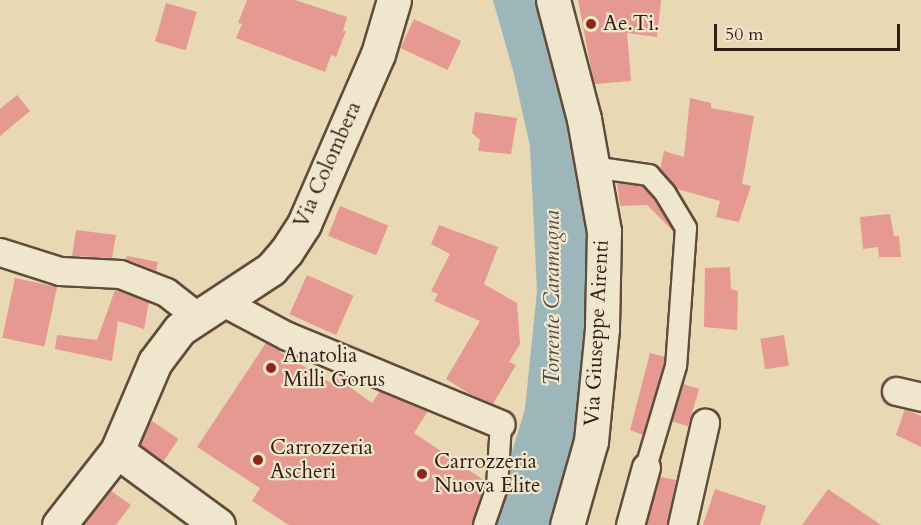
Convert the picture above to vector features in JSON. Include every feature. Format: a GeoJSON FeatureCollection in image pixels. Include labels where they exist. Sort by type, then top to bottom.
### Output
{"type":"FeatureCollection","features":[{"type":"Feature","properties":{"kind":"main road","name":"Via Colombera"},"geometry":{"type":"LineString","coordinates":[[59,525],[117,451],[155,362],[180,329],[271,269],[304,224],[378,54],[394,0]]}},
{"type":"Feature","properties":{"kind":"main road","name":"Via Giuseppe Airenti"},"geometry":{"type":"LineString","coordinates":[[553,0],[584,119],[604,231],[602,329],[591,441],[567,525]]}},
{"type":"Feature","properties":{"kind":"main road"},"geometry":{"type":"LineString","coordinates":[[117,451],[218,525]]}},
{"type":"Feature","properties":{"kind":"street"},"geometry":{"type":"LineString","coordinates":[[592,167],[649,175],[665,193],[686,228],[676,366],[630,525]]}},
{"type":"Feature","properties":{"kind":"street"},"geometry":{"type":"LineString","coordinates":[[0,252],[60,271],[120,273],[211,310],[287,336],[501,424],[497,487],[484,525]]}},
{"type":"Feature","properties":{"kind":"street"},"geometry":{"type":"LineString","coordinates":[[682,525],[705,423]]}},
{"type":"Feature","properties":{"kind":"water","name":"Torrente Caramagna"},"geometry":{"type":"Polygon","coordinates":[[[493,0],[544,0],[592,235],[585,406],[554,525],[490,525],[525,409],[537,291],[530,146],[514,74],[493,0]]]}},
{"type":"Feature","properties":{"kind":"building"},"geometry":{"type":"Polygon","coordinates":[[[247,0],[295,0],[347,17],[343,31],[346,31],[336,57],[331,55],[325,72],[236,38],[242,24],[238,23],[247,0]]]}},
{"type":"Feature","properties":{"kind":"building"},"geometry":{"type":"Polygon","coordinates":[[[578,0],[661,0],[657,37],[627,33],[631,81],[594,84],[578,0]]]}},
{"type":"Feature","properties":{"kind":"building"},"geometry":{"type":"Polygon","coordinates":[[[166,3],[197,12],[186,50],[155,41],[166,3]]]}},
{"type":"Feature","properties":{"kind":"building"},"geometry":{"type":"Polygon","coordinates":[[[414,19],[461,41],[448,70],[400,48],[414,19]]]}},
{"type":"Feature","properties":{"kind":"building"},"geometry":{"type":"Polygon","coordinates":[[[17,95],[30,111],[0,136],[0,109],[17,95]]]}},
{"type":"Feature","properties":{"kind":"building"},"geometry":{"type":"Polygon","coordinates":[[[690,98],[711,103],[711,108],[754,116],[742,184],[751,186],[739,222],[716,217],[720,201],[677,189],[660,170],[664,151],[684,157],[690,98]]]}},
{"type":"Feature","properties":{"kind":"building"},"geometry":{"type":"Polygon","coordinates":[[[475,112],[517,118],[511,154],[478,151],[480,140],[472,133],[475,112]]]}},
{"type":"Feature","properties":{"kind":"building"},"geometry":{"type":"Polygon","coordinates":[[[617,183],[643,186],[655,200],[674,232],[647,205],[620,206],[617,183]]]}},
{"type":"Feature","properties":{"kind":"building"},"geometry":{"type":"Polygon","coordinates":[[[340,206],[388,225],[376,255],[328,236],[340,206]]]}},
{"type":"Feature","properties":{"kind":"building"},"geometry":{"type":"Polygon","coordinates":[[[890,214],[894,236],[899,236],[901,257],[879,257],[878,247],[863,249],[860,217],[890,214]]]}},
{"type":"Feature","properties":{"kind":"building"},"geometry":{"type":"Polygon","coordinates":[[[439,225],[498,247],[484,284],[517,303],[520,344],[509,362],[516,365],[493,404],[470,394],[446,379],[480,321],[434,301],[438,294],[431,291],[450,254],[431,244],[439,225]]]}},
{"type":"Feature","properties":{"kind":"building"},"geometry":{"type":"Polygon","coordinates":[[[76,230],[116,235],[112,258],[72,256],[76,230]]]}},
{"type":"Feature","properties":{"kind":"building"},"geometry":{"type":"Polygon","coordinates":[[[127,256],[158,262],[156,271],[126,259],[127,256]]]}},
{"type":"Feature","properties":{"kind":"building"},"geometry":{"type":"Polygon","coordinates":[[[730,267],[731,289],[738,291],[737,330],[704,327],[705,268],[730,267]]]}},
{"type":"Feature","properties":{"kind":"building"},"geometry":{"type":"Polygon","coordinates":[[[307,275],[354,296],[336,335],[290,314],[307,275]]]}},
{"type":"Feature","properties":{"kind":"building"},"geometry":{"type":"Polygon","coordinates":[[[15,278],[57,287],[44,347],[2,338],[15,278]]]}},
{"type":"Feature","properties":{"kind":"building"},"geometry":{"type":"Polygon","coordinates":[[[115,290],[149,302],[144,329],[118,321],[112,361],[55,349],[57,335],[97,340],[115,290]]]}},
{"type":"Feature","properties":{"kind":"building"},"geometry":{"type":"Polygon","coordinates":[[[784,335],[789,366],[765,369],[760,339],[784,335]]]}},
{"type":"Feature","properties":{"kind":"building"},"geometry":{"type":"Polygon","coordinates":[[[266,343],[329,382],[333,375],[372,403],[380,391],[428,411],[414,433],[485,481],[472,525],[289,525],[252,501],[260,488],[197,447],[266,343]]]}},
{"type":"Feature","properties":{"kind":"building"},"geometry":{"type":"Polygon","coordinates":[[[650,353],[665,357],[643,435],[630,430],[650,353]]]}},
{"type":"Feature","properties":{"kind":"building"},"geometry":{"type":"Polygon","coordinates":[[[683,384],[699,389],[688,426],[672,421],[683,384]]]}},
{"type":"Feature","properties":{"kind":"building"},"geometry":{"type":"Polygon","coordinates":[[[905,409],[921,416],[921,447],[896,435],[905,409]]]}},
{"type":"Feature","properties":{"kind":"building"},"geometry":{"type":"Polygon","coordinates":[[[152,421],[179,439],[163,461],[137,443],[152,421]]]}},
{"type":"Feature","properties":{"kind":"building"},"geometry":{"type":"Polygon","coordinates":[[[660,477],[676,480],[667,525],[646,525],[660,477]]]}},
{"type":"Feature","properties":{"kind":"building"},"geometry":{"type":"Polygon","coordinates":[[[715,489],[766,506],[760,525],[703,525],[715,489]]]}},
{"type":"Feature","properties":{"kind":"building"},"geometry":{"type":"Polygon","coordinates":[[[828,489],[881,525],[802,525],[828,489]]]}},
{"type":"Feature","properties":{"kind":"building"},"geometry":{"type":"Polygon","coordinates":[[[110,490],[131,505],[116,525],[83,525],[110,490]]]}},
{"type":"Feature","properties":{"kind":"place","name":"Ae.Ti."},"geometry":{"type":"Point","coordinates":[591,24]}},
{"type":"Feature","properties":{"kind":"place","name":"Anatolia Milli Gorus"},"geometry":{"type":"Point","coordinates":[271,368]}},
{"type":"Feature","properties":{"kind":"place","name":"Carrozzeria Ascheri"},"geometry":{"type":"Point","coordinates":[258,460]}},
{"type":"Feature","properties":{"kind":"place","name":"Carrozzeria Nuova Elite"},"geometry":{"type":"Point","coordinates":[422,474]}}]}
